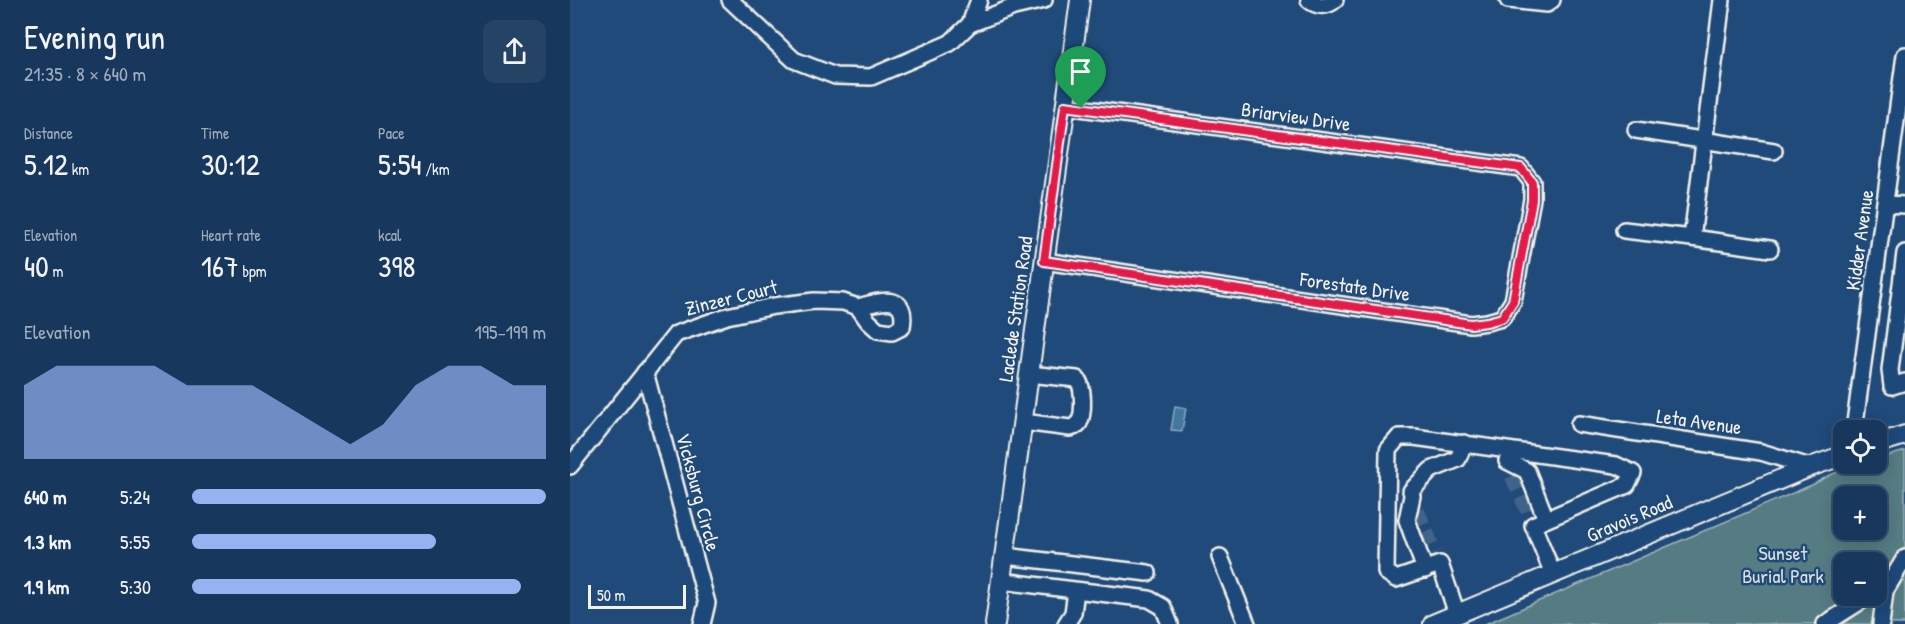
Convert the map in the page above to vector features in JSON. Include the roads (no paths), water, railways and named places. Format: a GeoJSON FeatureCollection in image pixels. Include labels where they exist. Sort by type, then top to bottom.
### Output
{"type":"FeatureCollection","features":[{"type":"Feature","properties":{"kind":"main road","name":"Laclede Station Road"},"geometry":{"type":"LineString","coordinates":[[995,624],[1065,106],[1076,1]]}},
{"type":"Feature","properties":{"kind":"main road"},"geometry":{"type":"LineString","coordinates":[[1887,441],[1905,435]]}},
{"type":"Feature","properties":{"kind":"main road","name":"Gravois Road"},"geometry":{"type":"LineString","coordinates":[[1433,624],[1833,459]]}},
{"type":"Feature","properties":{"kind":"street"},"geometry":{"type":"LineString","coordinates":[[730,0],[794,60],[835,76],[871,77],[950,43],[970,24],[1014,7],[1044,0]]}},
{"type":"Feature","properties":{"kind":"street"},"geometry":{"type":"LineString","coordinates":[[970,24],[979,0]]}},
{"type":"Feature","properties":{"kind":"street"},"geometry":{"type":"LineString","coordinates":[[1309,0],[1319,5],[1335,0]]}},
{"type":"Feature","properties":{"kind":"street"},"geometry":{"type":"LineString","coordinates":[[1508,0],[1547,4],[1552,0]]}},
{"type":"Feature","properties":{"kind":"street"},"geometry":{"type":"LineString","coordinates":[[1692,238],[1722,0]]}},
{"type":"Feature","properties":{"kind":"street","name":"Kidder Avenue"},"geometry":{"type":"LineString","coordinates":[[1855,420],[1905,55]]}},
{"type":"Feature","properties":{"kind":"street","name":"Briarview Drive"},"geometry":{"type":"LineString","coordinates":[[1065,106],[1521,168]]}},
{"type":"Feature","properties":{"kind":"street"},"geometry":{"type":"LineString","coordinates":[[1636,130],[1774,151]]}},
{"type":"Feature","properties":{"kind":"street","name":"Forestate Drive"},"geometry":{"type":"LineString","coordinates":[[1044,261],[1471,324],[1487,322],[1502,318],[1513,301],[1532,200],[1532,182],[1521,168]]}},
{"type":"Feature","properties":{"kind":"street"},"geometry":{"type":"LineString","coordinates":[[1885,204],[1905,205]]}},
{"type":"Feature","properties":{"kind":"street"},"geometry":{"type":"LineString","coordinates":[[1624,230],[1770,249]]}},
{"type":"Feature","properties":{"kind":"street"},"geometry":{"type":"LineString","coordinates":[[1905,253],[1890,370],[1892,386],[1905,382]]}},
{"type":"Feature","properties":{"kind":"street","name":"Zinzer Court"},"geometry":{"type":"LineString","coordinates":[[570,466],[676,334],[727,316],[774,306],[814,301],[843,302],[858,307]]}},
{"type":"Feature","properties":{"kind":"street","name":"Vicksburg Circle"},"geometry":{"type":"LineString","coordinates":[[645,372],[707,603],[702,624]]}},
{"type":"Feature","properties":{"kind":"street"},"geometry":{"type":"LineString","coordinates":[[1023,422],[1070,428],[1080,421],[1083,390],[1080,381],[1029,374]]}},
{"type":"Feature","properties":{"kind":"street","name":"Leta Avenue"},"geometry":{"type":"LineString","coordinates":[[1579,424],[1761,452],[1810,467]]}},
{"type":"Feature","properties":{"kind":"street"},"geometry":{"type":"LineString","coordinates":[[1433,562],[1395,579],[1386,572],[1388,450],[1399,437],[1414,436],[1464,443],[1504,455],[1616,465],[1633,473],[1627,485],[1536,519]]}},
{"type":"Feature","properties":{"kind":"street"},"geometry":{"type":"LineString","coordinates":[[1457,614],[1433,562],[1407,520],[1413,499],[1431,470],[1458,459],[1464,443]]}},
{"type":"Feature","properties":{"kind":"street"},"geometry":{"type":"LineString","coordinates":[[1504,455],[1512,476]]}},
{"type":"Feature","properties":{"kind":"street"},"geometry":{"type":"LineString","coordinates":[[1504,455],[1527,471],[1536,519],[1553,574]]}},
{"type":"Feature","properties":{"kind":"street"},"geometry":{"type":"LineString","coordinates":[[1387,490],[1413,499]]}},
{"type":"Feature","properties":{"kind":"street"},"geometry":{"type":"LineString","coordinates":[[1005,556],[1148,573]]}},
{"type":"Feature","properties":{"kind":"street"},"geometry":{"type":"LineString","coordinates":[[1220,557],[1246,624]]}},
{"type":"Feature","properties":{"kind":"street"},"geometry":{"type":"LineString","coordinates":[[1887,584],[1905,558]]}},
{"type":"Feature","properties":{"kind":"street"},"geometry":{"type":"LineString","coordinates":[[1001,581],[1149,599],[1163,607],[1170,624]]}},
{"type":"Feature","properties":{"kind":"street"},"geometry":{"type":"LineString","coordinates":[[1066,624],[1073,613],[1076,591]]}},
{"type":"Feature","properties":{"kind":"street"},"geometry":{"type":"LineString","coordinates":[[1826,624],[1854,606]]}},
{"type":"Feature","properties":{"kind":"street"},"geometry":{"type":"LineString","coordinates":[[1881,606],[1881,624]]}},
{"type":"Feature","properties":{"kind":"water"},"geometry":{"type":"Polygon","coordinates":[[[1175,406],[1186,408],[1182,431],[1171,430],[1175,406]]]}},
{"type":"Feature","properties":{"kind":"tunnel"},"geometry":{"type":"LineString","coordinates":[[1512,476],[1529,514]]}},
{"type":"Feature","properties":{"kind":"tunnel"},"geometry":{"type":"LineString","coordinates":[[1417,510],[1435,553]]}},
{"type":"Feature","properties":{"kind":"park label","name":"Sunset Burial Park"},"geometry":{"type":"Point","coordinates":[1783,564]}}]}
